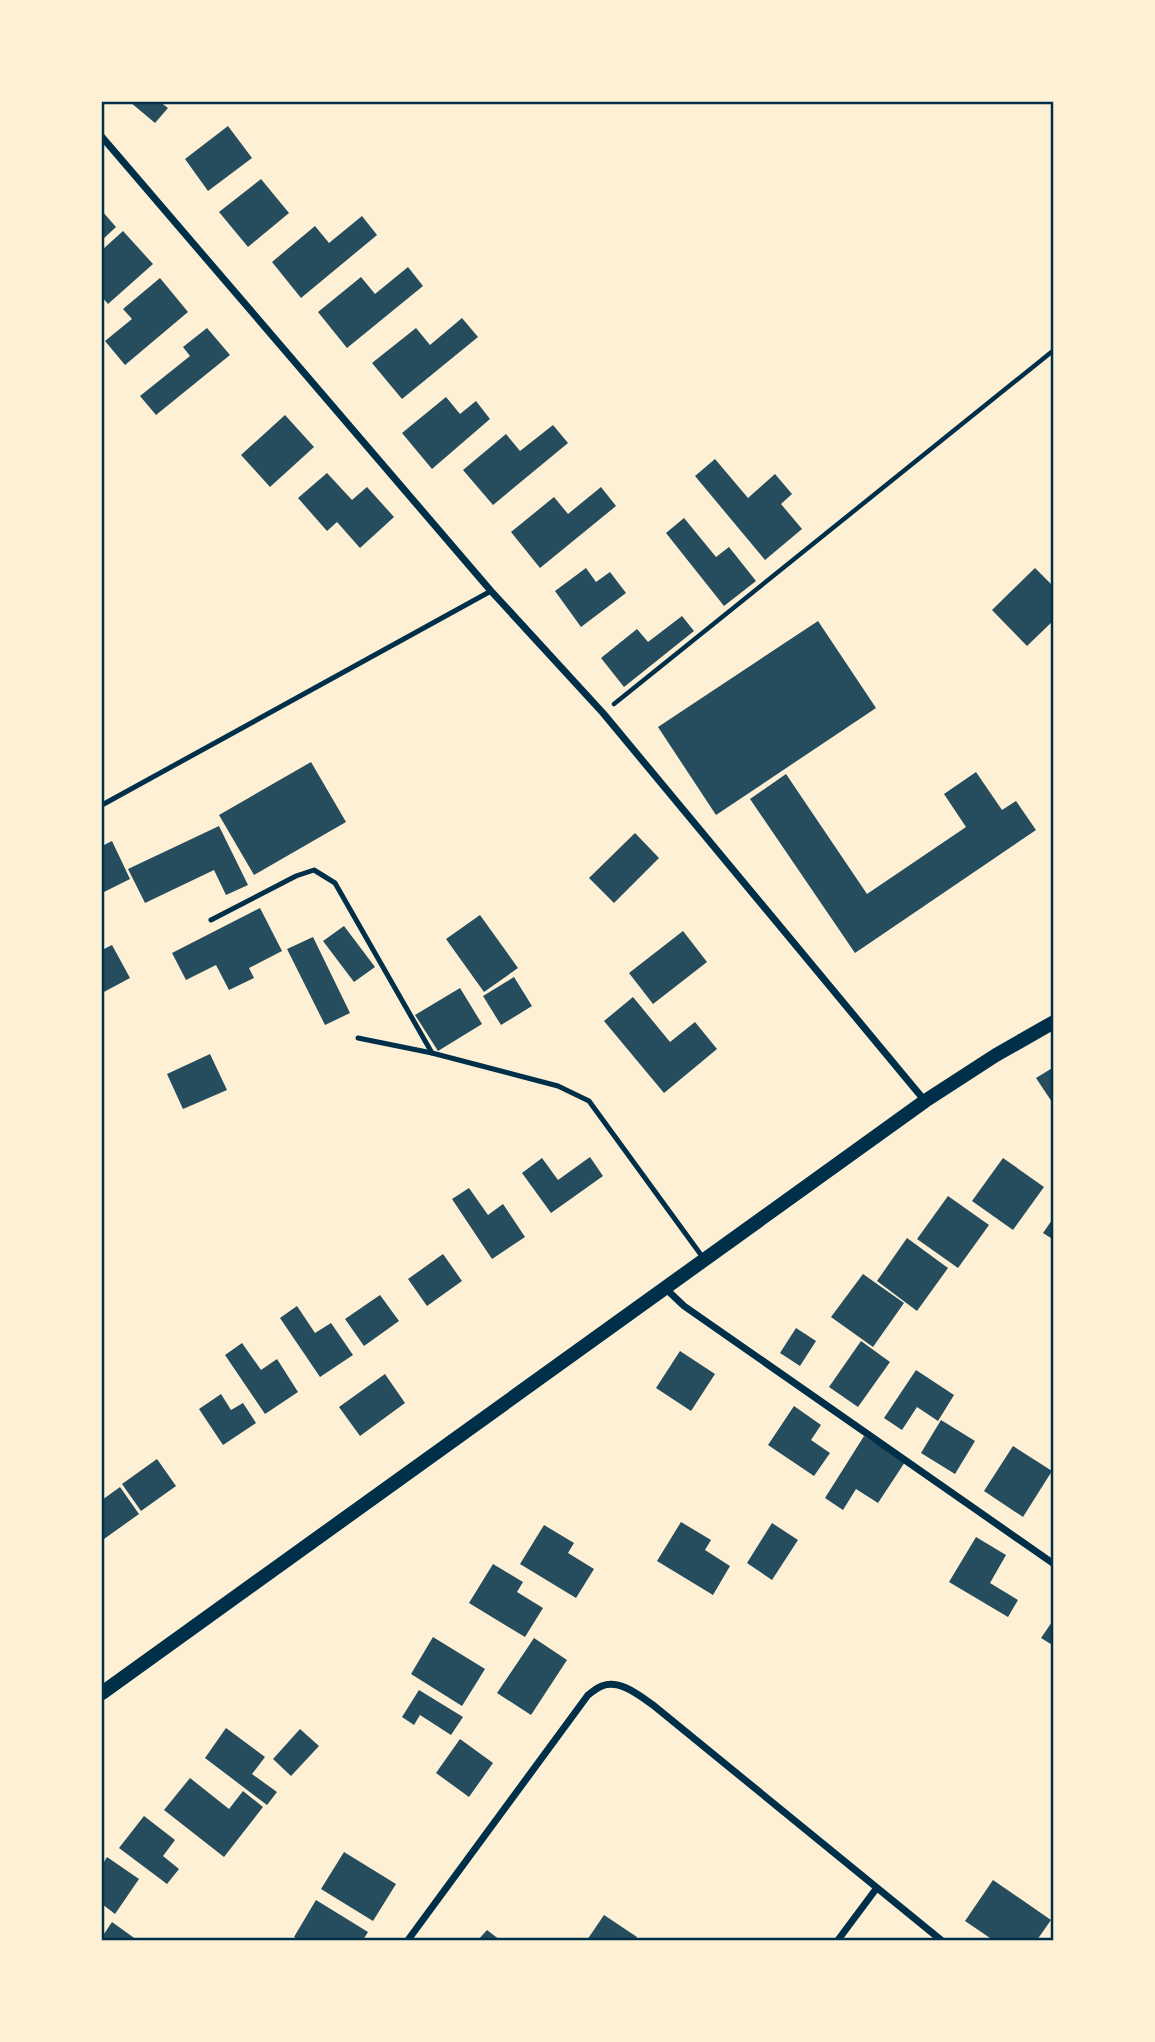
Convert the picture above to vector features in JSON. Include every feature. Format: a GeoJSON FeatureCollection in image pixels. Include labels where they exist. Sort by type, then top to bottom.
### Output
{"type":"FeatureCollection","features":[{"type":"Feature","properties":{"kind":"main road"},"geometry":{"type":"LineString","coordinates":[[102,1693],[925,1101],[996,1055],[1054,1022]]}},
{"type":"Feature","properties":{"kind":"street"},"geometry":{"type":"LineString","coordinates":[[102,137],[491,591],[603,713],[925,1101]]}},
{"type":"Feature","properties":{"kind":"street"},"geometry":{"type":"LineString","coordinates":[[665,1287],[695,1314],[1054,1564]]}},
{"type":"Feature","properties":{"kind":"street"},"geometry":{"type":"LineString","coordinates":[[408,1941],[588,1695],[604,1685],[618,1685],[638,1694],[653,1705],[941,1941]]}},
{"type":"Feature","properties":{"kind":"street"},"geometry":{"type":"LineString","coordinates":[[838,1941],[876,1889]]}},
{"type":"Feature","properties":{"kind":"lane"},"geometry":{"type":"LineString","coordinates":[[102,805],[491,591]]}},
{"type":"Feature","properties":{"kind":"lane"},"geometry":{"type":"LineString","coordinates":[[211,920],[296,876],[314,870],[335,883],[432,1053]]}},
{"type":"Feature","properties":{"kind":"lane"},"geometry":{"type":"LineString","coordinates":[[358,1038],[432,1053],[558,1086],[589,1101],[704,1259]]}},
{"type":"Feature","properties":{"kind":"path"},"geometry":{"type":"LineString","coordinates":[[603,713],[1054,350]]}},
{"type":"Feature","properties":{"kind":"building"},"geometry":{"type":"Polygon","coordinates":[[[130,102],[160,102],[168,108],[155,123],[130,102]]]}},
{"type":"Feature","properties":{"kind":"building"},"geometry":{"type":"Polygon","coordinates":[[[228,126],[252,158],[208,191],[185,159],[228,126]]]}},
{"type":"Feature","properties":{"kind":"building"},"geometry":{"type":"Polygon","coordinates":[[[261,179],[289,213],[248,247],[219,212],[261,179]]]}},
{"type":"Feature","properties":{"kind":"building"},"geometry":{"type":"Polygon","coordinates":[[[102,211],[116,227],[102,240],[102,211]]]}},
{"type":"Feature","properties":{"kind":"building"},"geometry":{"type":"Polygon","coordinates":[[[362,216],[377,235],[301,298],[272,262],[315,226],[329,243],[362,216]]]}},
{"type":"Feature","properties":{"kind":"building"},"geometry":{"type":"Polygon","coordinates":[[[123,231],[153,264],[108,304],[102,297],[102,250],[123,231]]]}},
{"type":"Feature","properties":{"kind":"building"},"geometry":{"type":"Polygon","coordinates":[[[408,267],[423,286],[347,348],[318,312],[361,277],[375,294],[408,267]]]}},
{"type":"Feature","properties":{"kind":"building"},"geometry":{"type":"Polygon","coordinates":[[[160,278],[188,312],[125,365],[105,341],[132,319],[123,309],[160,278]]]}},
{"type":"Feature","properties":{"kind":"building"},"geometry":{"type":"Polygon","coordinates":[[[462,318],[478,337],[402,399],[372,363],[416,328],[430,345],[462,318]]]}},
{"type":"Feature","properties":{"kind":"building"},"geometry":{"type":"Polygon","coordinates":[[[207,328],[230,355],[156,415],[140,396],[190,356],[183,347],[207,328]]]}},
{"type":"Feature","properties":{"kind":"building"},"geometry":{"type":"Polygon","coordinates":[[[446,397],[460,414],[476,401],[490,419],[432,469],[402,433],[446,397]]]}},
{"type":"Feature","properties":{"kind":"building"},"geometry":{"type":"Polygon","coordinates":[[[285,415],[314,447],[270,487],[241,455],[285,415]]]}},
{"type":"Feature","properties":{"kind":"building"},"geometry":{"type":"Polygon","coordinates":[[[553,425],[568,443],[493,505],[463,470],[506,434],[520,451],[553,425]]]}},
{"type":"Feature","properties":{"kind":"building"},"geometry":{"type":"Polygon","coordinates":[[[715,459],[748,498],[775,474],[792,494],[781,504],[802,529],[765,560],[695,476],[715,459]]]}},
{"type":"Feature","properties":{"kind":"building"},"geometry":{"type":"Polygon","coordinates":[[[327,473],[352,500],[367,487],[394,517],[360,548],[337,522],[327,531],[298,498],[327,473]]]}},
{"type":"Feature","properties":{"kind":"building"},"geometry":{"type":"Polygon","coordinates":[[[601,487],[616,506],[540,568],[511,532],[554,497],[568,514],[601,487]]]}},
{"type":"Feature","properties":{"kind":"building"},"geometry":{"type":"Polygon","coordinates":[[[684,518],[716,557],[729,547],[756,581],[724,606],[666,533],[684,518]]]}},
{"type":"Feature","properties":{"kind":"building"},"geometry":{"type":"Polygon","coordinates":[[[586,568],[596,582],[610,572],[626,593],[581,627],[555,591],[586,568]]]}},
{"type":"Feature","properties":{"kind":"building"},"geometry":{"type":"Polygon","coordinates":[[[1035,568],[1054,587],[1054,620],[1027,646],[992,610],[1035,568]]]}},
{"type":"Feature","properties":{"kind":"building"},"geometry":{"type":"Polygon","coordinates":[[[682,616],[694,631],[624,687],[601,658],[637,629],[648,642],[682,616]]]}},
{"type":"Feature","properties":{"kind":"building"},"geometry":{"type":"Polygon","coordinates":[[[818,621],[876,708],[716,815],[658,727],[818,621]]]}},
{"type":"Feature","properties":{"kind":"building"},"geometry":{"type":"Polygon","coordinates":[[[311,762],[346,822],[254,875],[219,815],[311,762]]]}},
{"type":"Feature","properties":{"kind":"building"},"geometry":{"type":"Polygon","coordinates":[[[976,772],[1002,810],[1016,801],[1036,830],[855,953],[750,799],[786,774],[867,894],[966,827],[944,794],[976,772]]]}},
{"type":"Feature","properties":{"kind":"building"},"geometry":{"type":"Polygon","coordinates":[[[219,826],[248,885],[226,895],[214,870],[145,903],[128,869],[219,826]]]}},
{"type":"Feature","properties":{"kind":"building"},"geometry":{"type":"Polygon","coordinates":[[[635,833],[659,858],[614,903],[589,878],[635,833]]]}},
{"type":"Feature","properties":{"kind":"building"},"geometry":{"type":"Polygon","coordinates":[[[112,841],[130,879],[102,893],[102,846],[112,841]]]}},
{"type":"Feature","properties":{"kind":"building"},"geometry":{"type":"Polygon","coordinates":[[[260,908],[282,951],[249,968],[254,978],[229,990],[216,965],[186,980],[172,953],[260,908]]]}},
{"type":"Feature","properties":{"kind":"building"},"geometry":{"type":"Polygon","coordinates":[[[480,915],[518,968],[484,992],[446,939],[480,915]]]}},
{"type":"Feature","properties":{"kind":"building"},"geometry":{"type":"Polygon","coordinates":[[[344,926],[375,967],[354,982],[323,941],[344,926]]]}},
{"type":"Feature","properties":{"kind":"building"},"geometry":{"type":"Polygon","coordinates":[[[683,931],[707,962],[653,1004],[629,973],[683,931]]]}},
{"type":"Feature","properties":{"kind":"building"},"geometry":{"type":"Polygon","coordinates":[[[313,937],[350,1013],[325,1025],[287,949],[313,937]]]}},
{"type":"Feature","properties":{"kind":"building"},"geometry":{"type":"Polygon","coordinates":[[[112,945],[130,978],[102,993],[102,950],[112,945]]]}},
{"type":"Feature","properties":{"kind":"building"},"geometry":{"type":"Polygon","coordinates":[[[514,977],[532,1006],[501,1025],[483,996],[514,977]]]}},
{"type":"Feature","properties":{"kind":"building"},"geometry":{"type":"Polygon","coordinates":[[[460,988],[482,1024],[438,1051],[415,1015],[460,988]]]}},
{"type":"Feature","properties":{"kind":"building"},"geometry":{"type":"Polygon","coordinates":[[[633,997],[670,1042],[695,1022],[717,1049],[664,1093],[604,1021],[633,997]]]}},
{"type":"Feature","properties":{"kind":"building"},"geometry":{"type":"Polygon","coordinates":[[[210,1054],[227,1090],[183,1109],[167,1074],[210,1054]]]}},
{"type":"Feature","properties":{"kind":"building"},"geometry":{"type":"Polygon","coordinates":[[[1054,1067],[1054,1105],[1036,1078],[1054,1067]]]}},
{"type":"Feature","properties":{"kind":"building"},"geometry":{"type":"Polygon","coordinates":[[[590,1157],[603,1176],[551,1213],[522,1173],[542,1158],[558,1180],[590,1157]]]}},
{"type":"Feature","properties":{"kind":"building"},"geometry":{"type":"Polygon","coordinates":[[[1003,1158],[1044,1187],[1013,1230],[972,1201],[1003,1158]]]}},
{"type":"Feature","properties":{"kind":"building"},"geometry":{"type":"Polygon","coordinates":[[[469,1188],[488,1215],[503,1204],[525,1237],[492,1259],[452,1199],[469,1188]]]}},
{"type":"Feature","properties":{"kind":"building"},"geometry":{"type":"Polygon","coordinates":[[[948,1196],[989,1225],[958,1268],[917,1239],[948,1196]]]}},
{"type":"Feature","properties":{"kind":"building"},"geometry":{"type":"Polygon","coordinates":[[[1054,1217],[1054,1240],[1043,1233],[1054,1217]]]}},
{"type":"Feature","properties":{"kind":"building"},"geometry":{"type":"Polygon","coordinates":[[[907,1238],[948,1268],[917,1311],[877,1281],[907,1238]]]}},
{"type":"Feature","properties":{"kind":"building"},"geometry":{"type":"Polygon","coordinates":[[[443,1254],[462,1281],[427,1306],[408,1279],[443,1254]]]}},
{"type":"Feature","properties":{"kind":"building"},"geometry":{"type":"Polygon","coordinates":[[[863,1274],[904,1303],[873,1347],[831,1317],[863,1274]]]}},
{"type":"Feature","properties":{"kind":"building"},"geometry":{"type":"Polygon","coordinates":[[[380,1295],[399,1321],[364,1346],[345,1319],[380,1295]]]}},
{"type":"Feature","properties":{"kind":"building"},"geometry":{"type":"Polygon","coordinates":[[[297,1306],[315,1333],[331,1323],[353,1355],[320,1377],[280,1318],[297,1306]]]}},
{"type":"Feature","properties":{"kind":"building"},"geometry":{"type":"Polygon","coordinates":[[[796,1328],[816,1341],[800,1366],[780,1353],[796,1328]]]}},
{"type":"Feature","properties":{"kind":"building"},"geometry":{"type":"Polygon","coordinates":[[[861,1341],[890,1362],[858,1407],[829,1387],[861,1341]]]}},
{"type":"Feature","properties":{"kind":"building"},"geometry":{"type":"Polygon","coordinates":[[[242,1343],[261,1370],[277,1359],[298,1392],[265,1414],[225,1355],[242,1343]]]}},
{"type":"Feature","properties":{"kind":"building"},"geometry":{"type":"Polygon","coordinates":[[[680,1351],[715,1374],[691,1411],[656,1388],[680,1351]]]}},
{"type":"Feature","properties":{"kind":"building"},"geometry":{"type":"Polygon","coordinates":[[[916,1370],[954,1395],[938,1421],[917,1407],[902,1430],[884,1418],[916,1370]]]}},
{"type":"Feature","properties":{"kind":"building"},"geometry":{"type":"Polygon","coordinates":[[[385,1374],[405,1403],[360,1436],[339,1407],[385,1374]]]}},
{"type":"Feature","properties":{"kind":"building"},"geometry":{"type":"Polygon","coordinates":[[[221,1394],[231,1410],[243,1403],[256,1423],[223,1445],[199,1409],[221,1394]]]}},
{"type":"Feature","properties":{"kind":"building"},"geometry":{"type":"Polygon","coordinates":[[[794,1406],[821,1425],[811,1440],[830,1453],[814,1476],[768,1445],[794,1406]]]}},
{"type":"Feature","properties":{"kind":"building"},"geometry":{"type":"Polygon","coordinates":[[[941,1420],[975,1441],[955,1474],[921,1453],[941,1420]]]}},
{"type":"Feature","properties":{"kind":"building"},"geometry":{"type":"Polygon","coordinates":[[[864,1436],[905,1462],[878,1503],[856,1489],[843,1510],[825,1498],[864,1436]]]}},
{"type":"Feature","properties":{"kind":"building"},"geometry":{"type":"Polygon","coordinates":[[[1013,1446],[1052,1471],[1023,1517],[984,1491],[1013,1446]]]}},
{"type":"Feature","properties":{"kind":"building"},"geometry":{"type":"Polygon","coordinates":[[[157,1459],[176,1486],[141,1511],[122,1484],[157,1459]]]}},
{"type":"Feature","properties":{"kind":"building"},"geometry":{"type":"Polygon","coordinates":[[[120,1487],[139,1514],[104,1539],[102,1500],[120,1487]]]}},
{"type":"Feature","properties":{"kind":"building"},"geometry":{"type":"Polygon","coordinates":[[[681,1522],[711,1540],[705,1550],[730,1566],[713,1595],[657,1561],[681,1522]]]}},
{"type":"Feature","properties":{"kind":"building"},"geometry":{"type":"Polygon","coordinates":[[[772,1523],[798,1540],[772,1580],[747,1563],[772,1523]]]}},
{"type":"Feature","properties":{"kind":"building"},"geometry":{"type":"Polygon","coordinates":[[[544,1525],[574,1543],[568,1553],[594,1569],[576,1598],[520,1564],[544,1525]]]}},
{"type":"Feature","properties":{"kind":"building"},"geometry":{"type":"Polygon","coordinates":[[[976,1537],[1006,1555],[990,1583],[1018,1600],[1008,1617],[949,1582],[976,1537]]]}},
{"type":"Feature","properties":{"kind":"building"},"geometry":{"type":"Polygon","coordinates":[[[493,1564],[523,1582],[517,1592],[543,1608],[525,1637],[469,1603],[493,1564]]]}},
{"type":"Feature","properties":{"kind":"building"},"geometry":{"type":"Polygon","coordinates":[[[1054,1619],[1054,1646],[1041,1638],[1054,1619]]]}},
{"type":"Feature","properties":{"kind":"building"},"geometry":{"type":"Polygon","coordinates":[[[433,1637],[485,1669],[462,1706],[411,1674],[433,1637]]]}},
{"type":"Feature","properties":{"kind":"building"},"geometry":{"type":"Polygon","coordinates":[[[534,1638],[567,1660],[531,1715],[497,1693],[534,1638]]]}},
{"type":"Feature","properties":{"kind":"building"},"geometry":{"type":"Polygon","coordinates":[[[419,1690],[463,1717],[451,1735],[420,1715],[414,1725],[402,1717],[419,1690]]]}},
{"type":"Feature","properties":{"kind":"building"},"geometry":{"type":"Polygon","coordinates":[[[226,1728],[265,1757],[252,1774],[277,1792],[267,1805],[205,1758],[226,1728]]]}},
{"type":"Feature","properties":{"kind":"building"},"geometry":{"type":"Polygon","coordinates":[[[300,1729],[319,1746],[291,1776],[273,1759],[300,1729]]]}},
{"type":"Feature","properties":{"kind":"building"},"geometry":{"type":"Polygon","coordinates":[[[460,1739],[493,1763],[469,1797],[436,1773],[460,1739]]]}},
{"type":"Feature","properties":{"kind":"building"},"geometry":{"type":"Polygon","coordinates":[[[190,1778],[229,1809],[243,1791],[263,1807],[224,1857],[164,1810],[190,1778]]]}},
{"type":"Feature","properties":{"kind":"building"},"geometry":{"type":"Polygon","coordinates":[[[144,1816],[175,1840],[163,1856],[179,1869],[167,1884],[119,1848],[144,1816]]]}},
{"type":"Feature","properties":{"kind":"building"},"geometry":{"type":"Polygon","coordinates":[[[344,1852],[396,1884],[373,1921],[321,1889],[344,1852]]]}},
{"type":"Feature","properties":{"kind":"building"},"geometry":{"type":"Polygon","coordinates":[[[107,1857],[139,1879],[115,1914],[102,1904],[102,1865],[107,1857]]]}},
{"type":"Feature","properties":{"kind":"building"},"geometry":{"type":"Polygon","coordinates":[[[993,1880],[1051,1920],[1037,1940],[993,1940],[965,1921],[993,1880]]]}},
{"type":"Feature","properties":{"kind":"building"},"geometry":{"type":"Polygon","coordinates":[[[316,1900],[368,1932],[363,1940],[299,1940],[294,1937],[316,1900]]]}},
{"type":"Feature","properties":{"kind":"building"},"geometry":{"type":"Polygon","coordinates":[[[604,1915],[637,1937],[635,1940],[587,1940],[604,1915]]]}},
{"type":"Feature","properties":{"kind":"building"},"geometry":{"type":"Polygon","coordinates":[[[112,1922],[137,1940],[102,1940],[112,1922]]]}},
{"type":"Feature","properties":{"kind":"building"},"geometry":{"type":"Polygon","coordinates":[[[487,1930],[500,1940],[478,1940],[487,1930]]]}}]}
